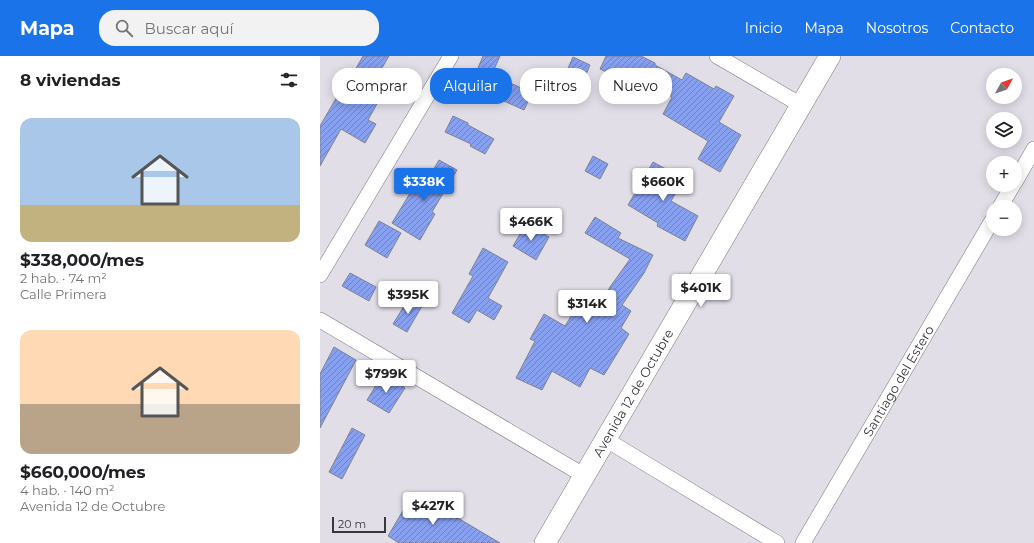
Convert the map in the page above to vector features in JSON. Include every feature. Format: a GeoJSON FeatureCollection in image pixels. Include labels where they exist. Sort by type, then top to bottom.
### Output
{"type":"FeatureCollection","features":[{"type":"Feature","properties":{"kind":"main road","name":"Avenida 12 de Octubre"},"geometry":{"type":"LineString","coordinates":[[545,543],[830,56]]}},
{"type":"Feature","properties":{"kind":"street"},"geometry":{"type":"LineString","coordinates":[[320,275],[451,56]]}},
{"type":"Feature","properties":{"kind":"street"},"geometry":{"type":"LineString","coordinates":[[718,56],[801,105]]}},
{"type":"Feature","properties":{"kind":"street"},"geometry":{"type":"LineString","coordinates":[[1022,170],[1034,149]]}},
{"type":"Feature","properties":{"kind":"street","name":"Santiago del Estero"},"geometry":{"type":"LineString","coordinates":[[803,543],[986,231]]}},
{"type":"Feature","properties":{"kind":"street"},"geometry":{"type":"LineString","coordinates":[[320,320],[585,476]]}},
{"type":"Feature","properties":{"kind":"street"},"geometry":{"type":"LineString","coordinates":[[605,440],[777,543]]}},
{"type":"Feature","properties":{"kind":"building"},"geometry":{"type":"Polygon","coordinates":[[[363,56],[389,56],[382,68],[356,68],[363,56]]]}},
{"type":"Feature","properties":{"kind":"building"},"geometry":{"type":"Polygon","coordinates":[[[483,56],[500,56],[495,68],[478,68],[483,56]]]}},
{"type":"Feature","properties":{"kind":"building"},"geometry":{"type":"Polygon","coordinates":[[[606,56],[641,56],[655,63],[655,65],[660,68],[600,68],[606,56]]]}},
{"type":"Feature","properties":{"kind":"building"},"geometry":{"type":"Polygon","coordinates":[[[573,57],[590,65],[589,68],[568,68],[573,57]]]}},
{"type":"Feature","properties":{"kind":"building"},"geometry":{"type":"Polygon","coordinates":[[[686,73],[714,89],[716,86],[734,96],[719,122],[741,135],[720,172],[698,159],[708,141],[663,114],[668,104],[672,104],[672,74],[682,80],[686,73]]]}},
{"type":"Feature","properties":{"kind":"building"},"geometry":{"type":"Polygon","coordinates":[[[512,84],[520,87],[520,104],[527,104],[524,110],[511,104],[512,104],[512,84]]]}},
{"type":"Feature","properties":{"kind":"building"},"geometry":{"type":"Polygon","coordinates":[[[333,104],[377,104],[368,120],[376,124],[365,143],[341,129],[320,166],[320,126],[333,104]]]}},
{"type":"Feature","properties":{"kind":"building"},"geometry":{"type":"Polygon","coordinates":[[[453,116],[468,123],[468,125],[494,139],[485,154],[470,146],[471,144],[445,132],[453,116]]]}},
{"type":"Feature","properties":{"kind":"building"},"geometry":{"type":"Polygon","coordinates":[[[593,156],[608,164],[600,179],[585,171],[593,156]]]}},
{"type":"Feature","properties":{"kind":"building"},"geometry":{"type":"Polygon","coordinates":[[[439,160],[457,170],[432,212],[435,214],[420,240],[392,223],[414,187],[421,191],[439,160]]]}},
{"type":"Feature","properties":{"kind":"building"},"geometry":{"type":"Polygon","coordinates":[[[653,162],[684,179],[671,201],[698,216],[685,241],[657,226],[658,223],[628,205],[653,162]]]}},
{"type":"Feature","properties":{"kind":"building"},"geometry":{"type":"Polygon","coordinates":[[[595,217],[621,233],[618,238],[653,255],[644,273],[622,305],[631,311],[621,328],[629,334],[604,375],[590,368],[580,387],[552,371],[542,390],[516,378],[535,341],[530,339],[544,314],[565,326],[573,313],[577,316],[583,307],[595,314],[610,287],[630,259],[585,233],[595,217]]]}},
{"type":"Feature","properties":{"kind":"building"},"geometry":{"type":"Polygon","coordinates":[[[379,221],[401,233],[387,258],[365,245],[379,221]]]}},
{"type":"Feature","properties":{"kind":"building"},"geometry":{"type":"Polygon","coordinates":[[[526,224],[549,237],[536,260],[513,246],[526,224]]]}},
{"type":"Feature","properties":{"kind":"building"},"geometry":{"type":"Polygon","coordinates":[[[483,248],[508,262],[488,298],[502,306],[494,320],[477,310],[469,323],[452,313],[473,276],[469,274],[483,248]]]}},
{"type":"Feature","properties":{"kind":"building"},"geometry":{"type":"Polygon","coordinates":[[[350,273],[376,287],[369,301],[342,286],[350,273]]]}},
{"type":"Feature","properties":{"kind":"building"},"geometry":{"type":"Polygon","coordinates":[[[409,298],[422,306],[407,332],[393,324],[409,298]]]}},
{"type":"Feature","properties":{"kind":"building"},"geometry":{"type":"Polygon","coordinates":[[[334,347],[356,360],[320,428],[320,374],[334,347]]]}},
{"type":"Feature","properties":{"kind":"building"},"geometry":{"type":"Polygon","coordinates":[[[383,374],[405,388],[389,413],[367,400],[383,374]]]}},
{"type":"Feature","properties":{"kind":"building"},"geometry":{"type":"Polygon","coordinates":[[[352,428],[365,435],[342,479],[329,472],[352,428]]]}},
{"type":"Feature","properties":{"kind":"building"},"geometry":{"type":"Polygon","coordinates":[[[414,492],[500,543],[399,543],[388,536],[414,492]]]}}]}
